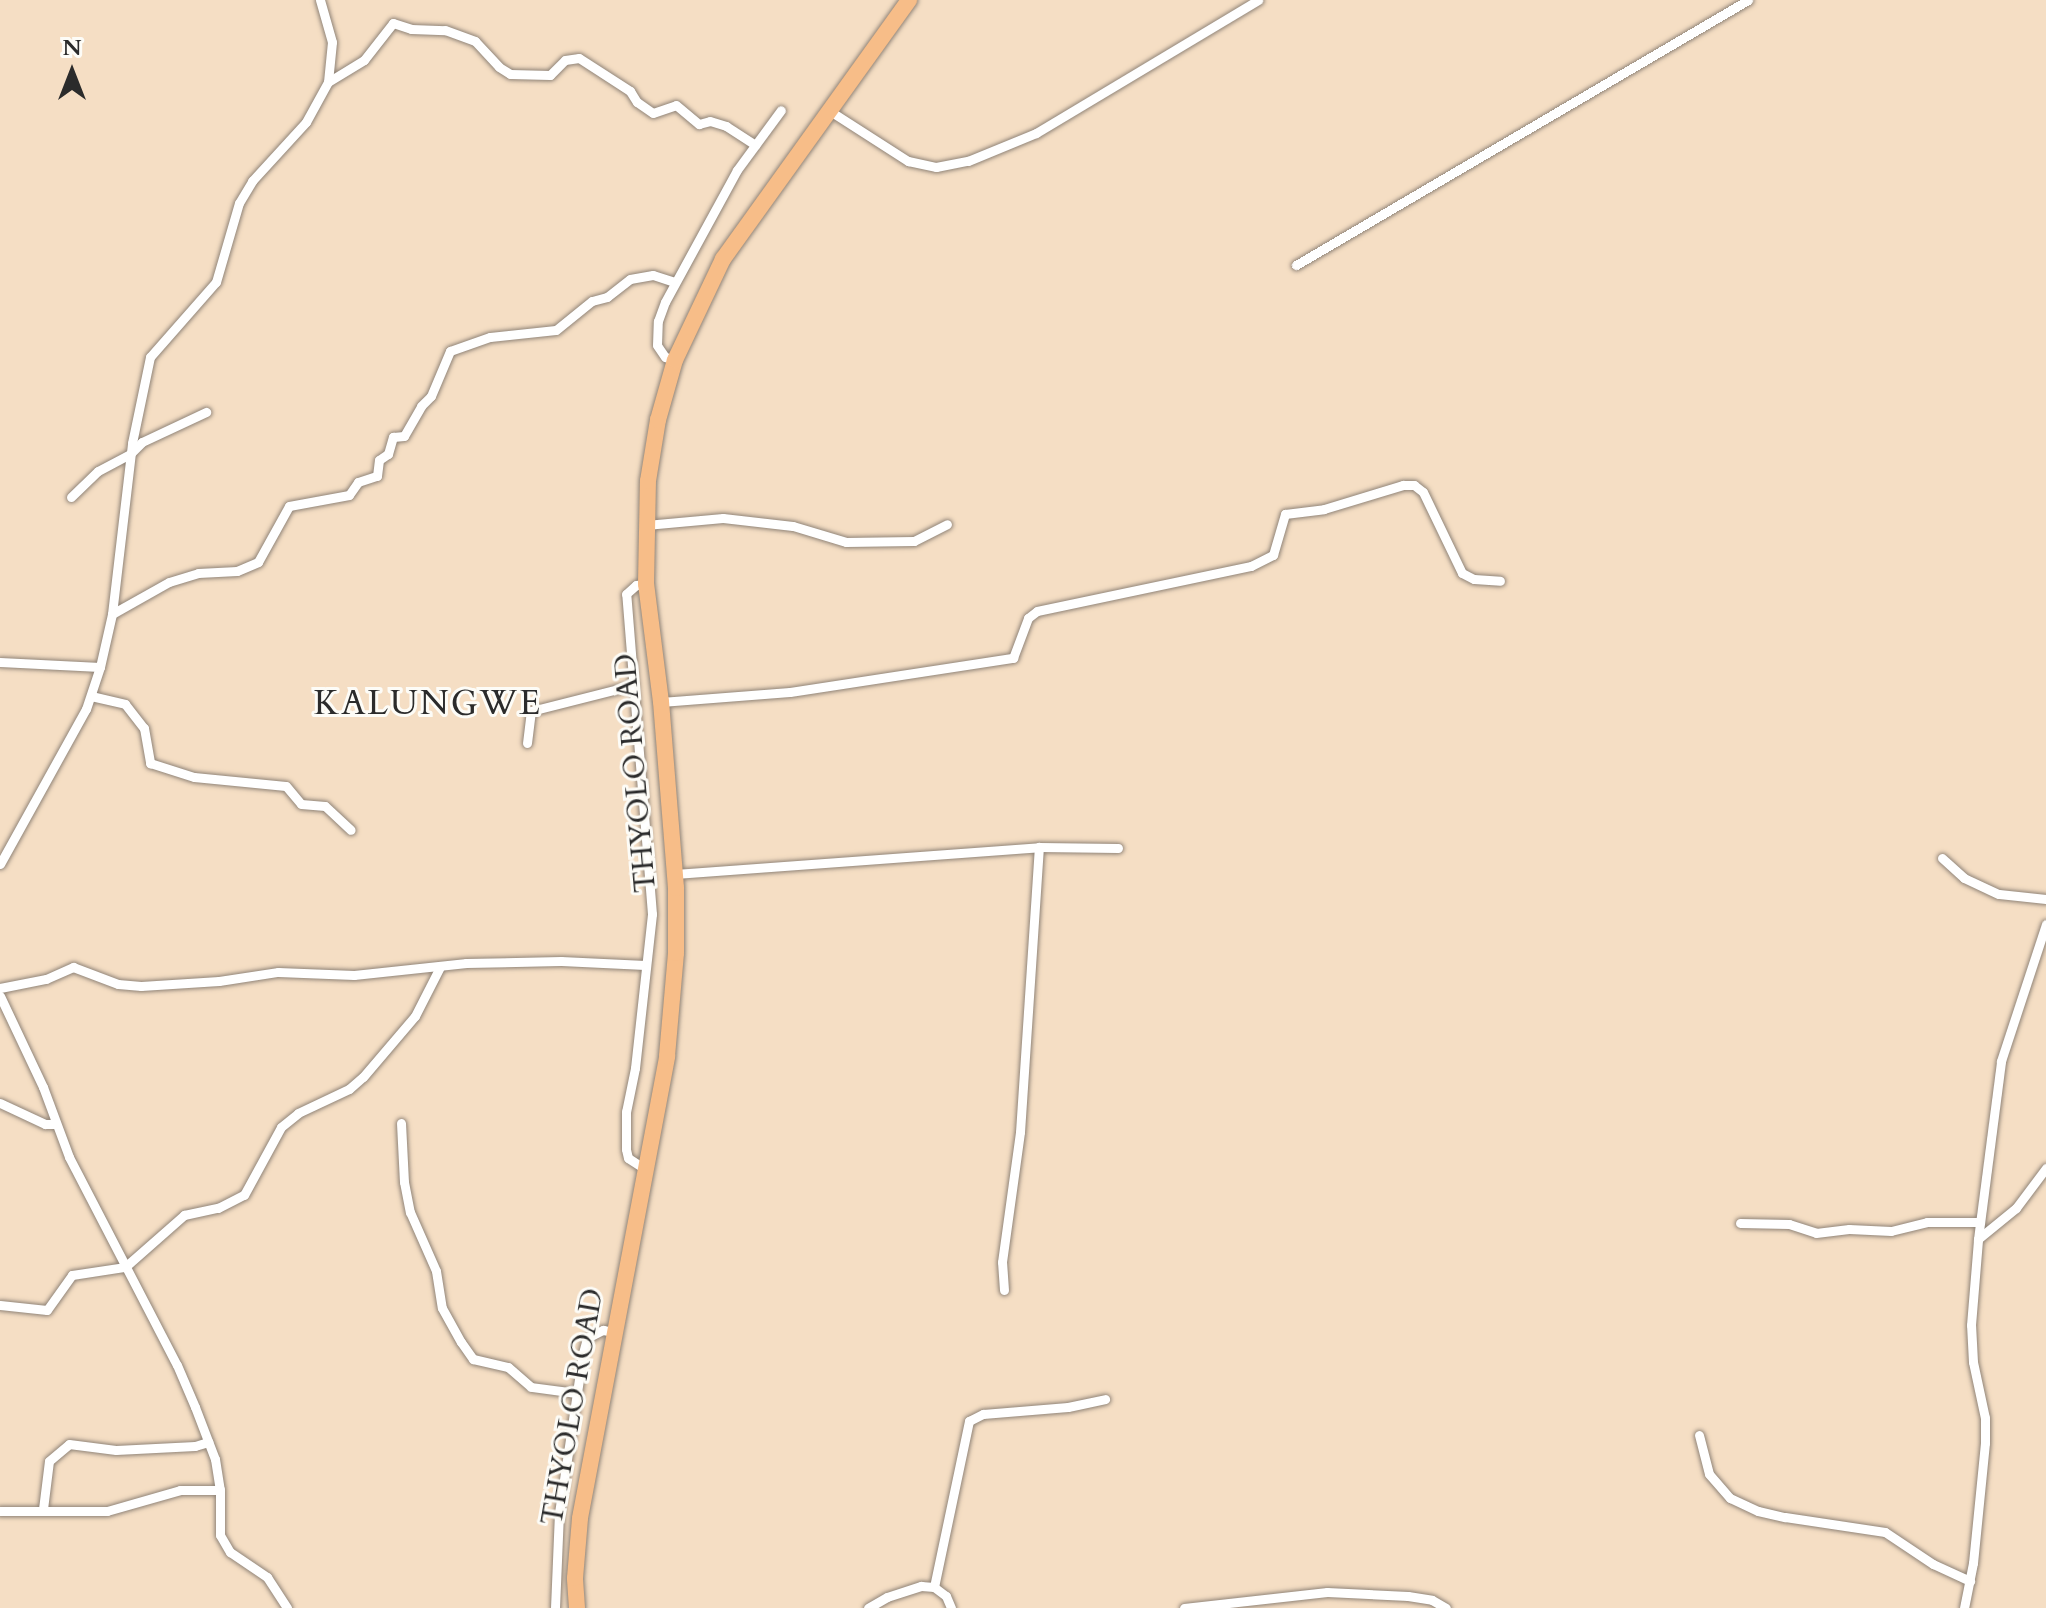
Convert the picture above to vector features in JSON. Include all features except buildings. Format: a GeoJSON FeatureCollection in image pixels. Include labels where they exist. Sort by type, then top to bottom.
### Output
{"type":"FeatureCollection","features":[{"type":"Feature","properties":{"kind":"highway","name":"THYOLO ROAD"},"geometry":{"type":"LineString","coordinates":[[577,1608],[580,1518],[667,1056],[676,953],[675,874],[661,702],[646,584],[651,453],[675,360],[723,259],[909,0]]}},
{"type":"Feature","properties":{"kind":"street"},"geometry":{"type":"LineString","coordinates":[[0,864],[69,742],[91,696],[100,667],[112,614],[130,454],[150,357],[216,282],[239,203],[252,181],[306,122],[328,82],[332,42],[320,0]]}},
{"type":"Feature","properties":{"kind":"street"},"geometry":{"type":"LineString","coordinates":[[830,111],[908,161],[936,167],[968,161],[1036,133],[1258,0]]}},
{"type":"Feature","properties":{"kind":"street"},"geometry":{"type":"LineString","coordinates":[[1296,265],[1730,4],[1748,0]]}},
{"type":"Feature","properties":{"kind":"street"},"geometry":{"type":"LineString","coordinates":[[328,82],[364,60],[393,23],[411,29],[445,30],[475,41],[499,67],[510,74],[550,75],[565,60],[579,58],[630,91],[637,102],[653,113],[676,105],[699,124],[710,121],[718,123],[755,145]]}},
{"type":"Feature","properties":{"kind":"street"},"geometry":{"type":"LineString","coordinates":[[675,360],[660,352],[655,335],[665,302],[712,211],[781,110]]}},
{"type":"Feature","properties":{"kind":"street"},"geometry":{"type":"LineString","coordinates":[[112,614],[169,582],[198,573],[237,571],[258,562],[289,506],[349,495],[358,482],[377,476],[379,460],[388,454],[393,437],[404,436],[421,406],[431,396],[450,351],[490,337],[556,330],[592,301],[607,297],[630,279],[653,275],[675,282]]}},
{"type":"Feature","properties":{"kind":"street"},"geometry":{"type":"LineString","coordinates":[[71,497],[98,471],[130,454],[142,442],[206,412]]}},
{"type":"Feature","properties":{"kind":"street"},"geometry":{"type":"LineString","coordinates":[[661,702],[790,692],[1013,658],[1028,618],[1037,611],[1251,566],[1273,555],[1285,514],[1324,509],[1403,485],[1414,485],[1423,492],[1462,573],[1474,579],[1500,581]]}},
{"type":"Feature","properties":{"kind":"street"},"geometry":{"type":"LineString","coordinates":[[646,525],[723,518],[793,526],[846,542],[914,541],[947,524]]}},
{"type":"Feature","properties":{"kind":"street"},"geometry":{"type":"LineString","coordinates":[[645,1169],[628,1158],[626,1137],[652,914],[626,594],[636,585],[646,584]]}},
{"type":"Feature","properties":{"kind":"street"},"geometry":{"type":"LineString","coordinates":[[0,662],[100,667]]}},
{"type":"Feature","properties":{"kind":"street"},"geometry":{"type":"LineString","coordinates":[[527,743],[531,711],[634,685]]}},
{"type":"Feature","properties":{"kind":"street"},"geometry":{"type":"LineString","coordinates":[[91,696],[125,704],[144,728],[150,763],[194,777],[286,786],[301,804],[325,806],[351,830]]}},
{"type":"Feature","properties":{"kind":"street"},"geometry":{"type":"LineString","coordinates":[[1004,1290],[1002,1262],[1020,1132],[1039,847]]}},
{"type":"Feature","properties":{"kind":"street"},"geometry":{"type":"LineString","coordinates":[[675,874],[1039,847],[1118,848]]}},
{"type":"Feature","properties":{"kind":"street"},"geometry":{"type":"LineString","coordinates":[[1942,858],[1964,878],[1999,894],[2046,899]]}},
{"type":"Feature","properties":{"kind":"street"},"geometry":{"type":"LineString","coordinates":[[1964,1608],[1970,1581],[1985,1443],[1985,1418],[1973,1362],[1971,1325],[1980,1222],[2001,1061],[2046,924]]}},
{"type":"Feature","properties":{"kind":"street"},"geometry":{"type":"LineString","coordinates":[[0,988],[46,979],[73,967],[118,984],[141,986],[219,981],[278,972],[342,975],[561,961],[645,965]]}},
{"type":"Feature","properties":{"kind":"street"},"geometry":{"type":"LineString","coordinates":[[0,1305],[47,1310],[72,1275],[125,1267],[184,1215],[218,1208],[244,1195],[281,1127],[298,1113],[349,1089],[363,1077],[415,1016],[440,967]]}},
{"type":"Feature","properties":{"kind":"street"},"geometry":{"type":"LineString","coordinates":[[0,996],[43,1087],[54,1124],[177,1365],[208,1442],[220,1490],[219,1519],[225,1545],[267,1577],[287,1608]]}},
{"type":"Feature","properties":{"kind":"street"},"geometry":{"type":"LineString","coordinates":[[0,1103],[45,1124],[54,1124]]}},
{"type":"Feature","properties":{"kind":"street"},"geometry":{"type":"LineString","coordinates":[[401,1123],[404,1182],[410,1212],[436,1271],[442,1308],[461,1342],[473,1359],[508,1367],[531,1387],[576,1393]]}},
{"type":"Feature","properties":{"kind":"street"},"geometry":{"type":"LineString","coordinates":[[1978,1239],[2016,1208],[2046,1168]]}},
{"type":"Feature","properties":{"kind":"street"},"geometry":{"type":"LineString","coordinates":[[1740,1223],[1789,1224],[1816,1233],[1849,1229],[1891,1231],[1927,1222],[1980,1222]]}},
{"type":"Feature","properties":{"kind":"street"},"geometry":{"type":"LineString","coordinates":[[555,1608],[556,1546],[576,1393],[587,1338],[603,1330],[613,1332]]}},
{"type":"Feature","properties":{"kind":"street"},"geometry":{"type":"LineString","coordinates":[[934,1587],[969,1421],[983,1414],[1068,1407],[1105,1399]]}},
{"type":"Feature","properties":{"kind":"street"},"geometry":{"type":"LineString","coordinates":[[1699,1435],[1709,1474],[1730,1498],[1758,1511],[1785,1517],[1885,1532],[1933,1564],[1970,1581]]}},
{"type":"Feature","properties":{"kind":"street"},"geometry":{"type":"LineString","coordinates":[[43,1509],[49,1461],[69,1444],[116,1450],[195,1446],[208,1442]]}},
{"type":"Feature","properties":{"kind":"street"},"geometry":{"type":"LineString","coordinates":[[0,1511],[107,1511],[167,1493],[220,1490]]}},
{"type":"Feature","properties":{"kind":"street"},"geometry":{"type":"LineString","coordinates":[[868,1608],[907,1589],[934,1587],[946,1596],[951,1608]]}},
{"type":"Feature","properties":{"kind":"street"},"geometry":{"type":"LineString","coordinates":[[1184,1608],[1327,1592],[1408,1596],[1432,1600],[1446,1608]]}},
{"type":"Feature","properties":{"kind":"district","name":"KALUNGWE"},"geometry":{"type":"Point","coordinates":[428,704]}}]}
